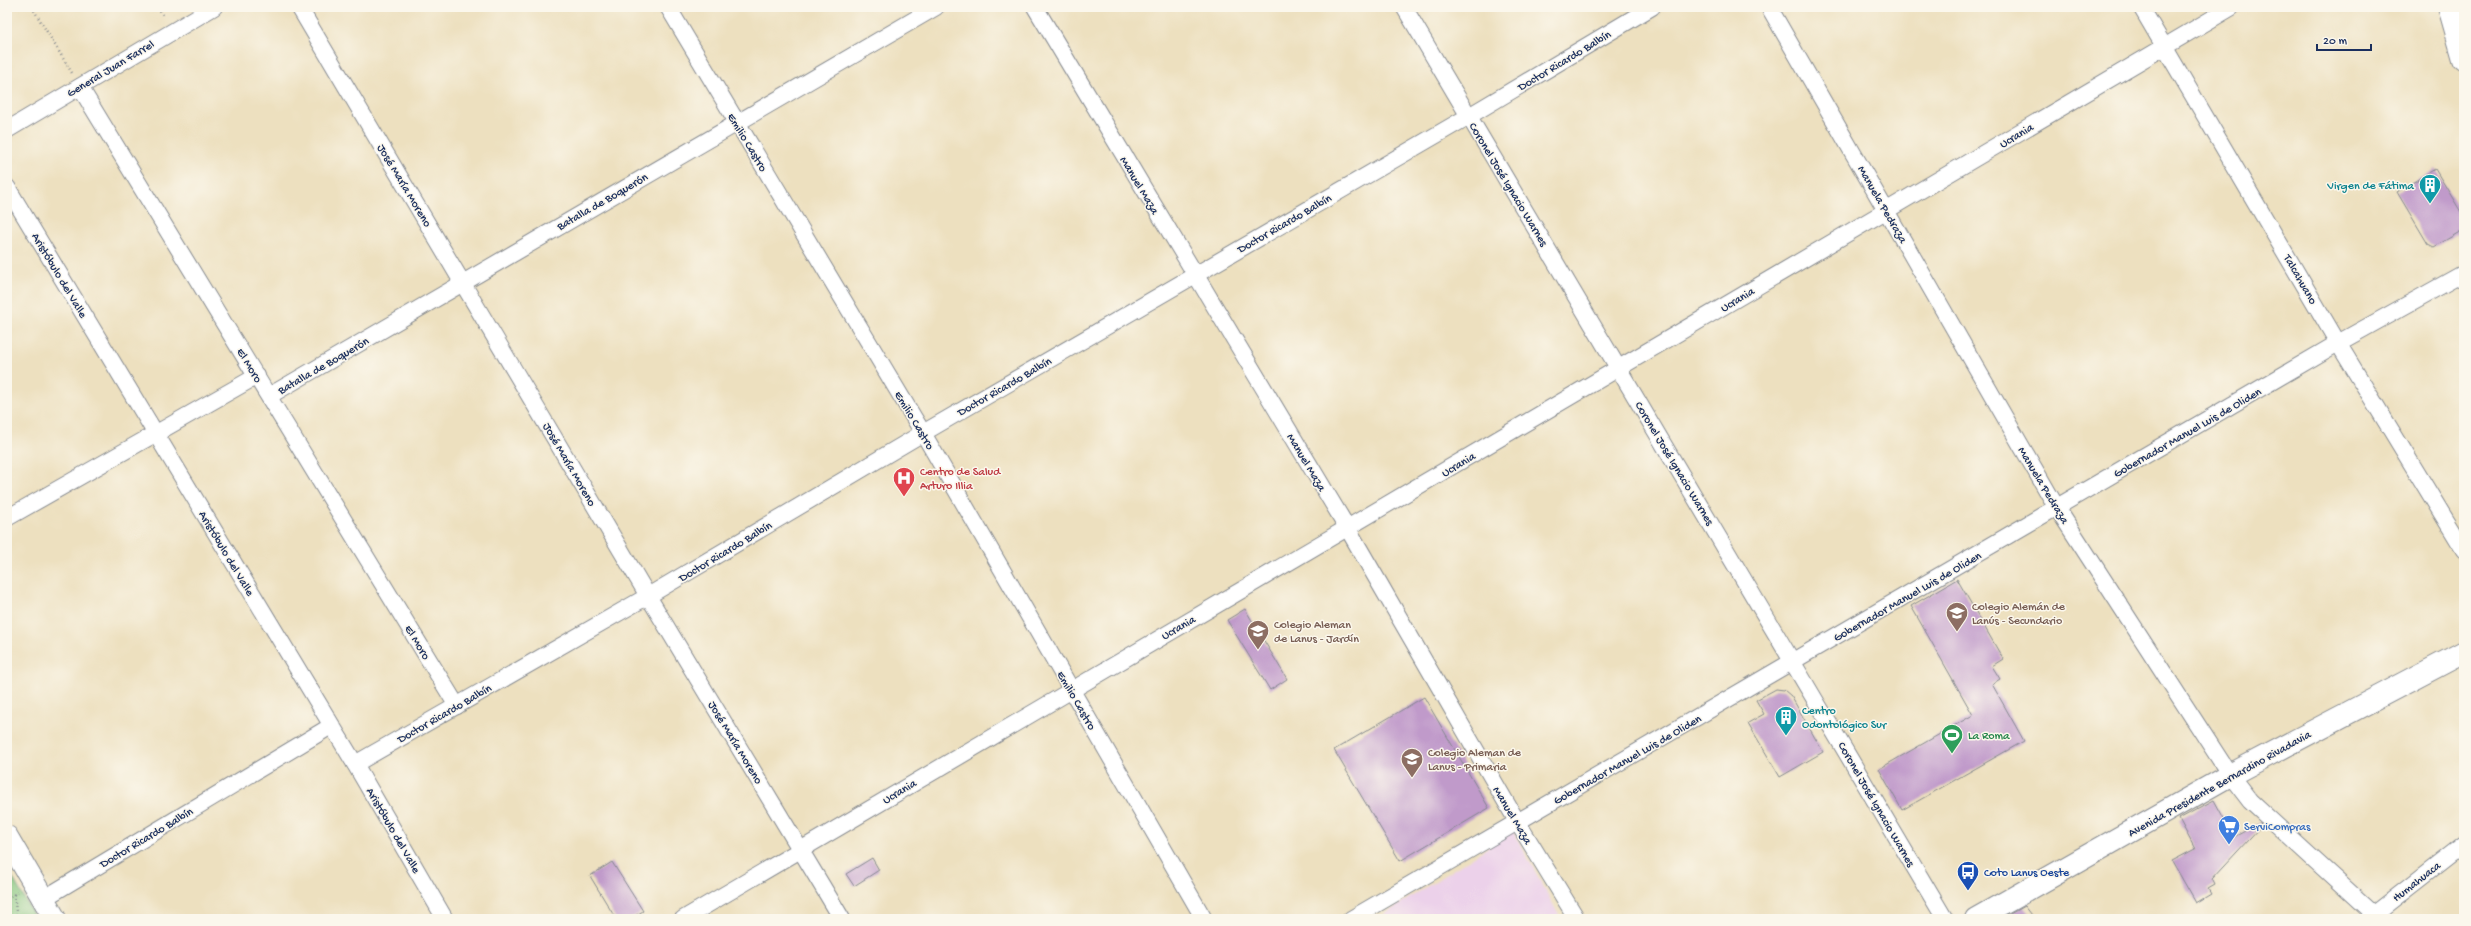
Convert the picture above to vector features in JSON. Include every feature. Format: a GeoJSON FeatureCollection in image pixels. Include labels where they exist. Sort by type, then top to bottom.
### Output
{"type":"FeatureCollection","features":[{"type":"Feature","properties":{"kind":"street","name":"General Juan Farrel"},"geometry":{"type":"LineString","coordinates":[[7,130],[214,7]]}},
{"type":"Feature","properties":{"kind":"street","name":"José María Moreno"},"geometry":{"type":"LineString","coordinates":[[299,7],[648,596],[801,848],[842,919]]}},
{"type":"Feature","properties":{"kind":"street","name":"Emilio Castro"},"geometry":{"type":"LineString","coordinates":[[668,7],[923,433],[1204,919]]}},
{"type":"Feature","properties":{"kind":"street","name":"Batalla de Boquerón"},"geometry":{"type":"LineString","coordinates":[[269,396],[936,7]]}},
{"type":"Feature","properties":{"kind":"street","name":"Manuel Maza"},"geometry":{"type":"LineString","coordinates":[[1035,7],[1194,275],[1348,529],[1518,823],[1577,919]]}},
{"type":"Feature","properties":{"kind":"street","name":"Coronel José Ignacio Warnes"},"geometry":{"type":"LineString","coordinates":[[1404,7],[1794,662],[1945,919]]}},
{"type":"Feature","properties":{"kind":"street","name":"Doctor Ricardo Balbín"},"geometry":{"type":"LineString","coordinates":[[355,764],[648,596],[923,433],[1469,116],[1652,7]]}},
{"type":"Feature","properties":{"kind":"street","name":"Manuela Pedraza"},"geometry":{"type":"LineString","coordinates":[[1769,7],[2057,508],[2230,775],[2250,800],[2373,917]]}},
{"type":"Feature","properties":{"kind":"street","name":"Talcahuano"},"geometry":{"type":"LineString","coordinates":[[2141,7],[2338,343],[2464,550]]}},
{"type":"Feature","properties":{"kind":"street","name":"Ucrania"},"geometry":{"type":"LineString","coordinates":[[683,919],[1071,689],[1348,529],[2232,7]]}},
{"type":"Feature","properties":{"kind":"street"},"geometry":{"type":"LineString","coordinates":[[2449,7],[2464,59]]}},
{"type":"Feature","properties":{"kind":"street","name":"El Moro"},"geometry":{"type":"LineString","coordinates":[[80,87],[457,706]]}},
{"type":"Feature","properties":{"kind":"street","name":"Aristóbulo del Valle"},"geometry":{"type":"LineString","coordinates":[[7,187],[355,764],[445,919]]}},
{"type":"Feature","properties":{"kind":"street","name":"Gobernador Manuel Luis de Oliden"},"geometry":{"type":"LineString","coordinates":[[1351,919],[1794,662],[2338,343],[2464,274]]}},
{"type":"Feature","properties":{"kind":"street"},"geometry":{"type":"LineString","coordinates":[[7,518],[257,376]]}},
{"type":"Feature","properties":{"kind":"street","name":"Avenida Presidente Bernardino Rivadavia"},"geometry":{"type":"LineString","coordinates":[[1976,919],[2230,775],[2464,652]]}},
{"type":"Feature","properties":{"kind":"street","name":"Doctor Ricardo Balbín"},"geometry":{"type":"LineString","coordinates":[[43,899],[332,726]]}},
{"type":"Feature","properties":{"kind":"street"},"geometry":{"type":"LineString","coordinates":[[7,838],[55,919]]}},
{"type":"Feature","properties":{"kind":"street","name":"Humahuaca"},"geometry":{"type":"LineString","coordinates":[[2373,917],[2464,844]]}},
{"type":"Feature","properties":{"kind":"path"},"geometry":{"type":"LineString","coordinates":[[32,7],[80,87]]}},
{"type":"Feature","properties":{"kind":"path"},"geometry":{"type":"LineString","coordinates":[[14,894],[17,919]]}},
{"type":"Feature","properties":{"kind":"shaded area"},"geometry":{"type":"Polygon","coordinates":[[[1513,831],[1561,919],[1377,919],[1513,831]]]}},
{"type":"Feature","properties":{"kind":"green space"},"geometry":{"type":"Polygon","coordinates":[[[7,868],[36,919],[7,919],[7,868]]]}},
{"type":"Feature","properties":{"kind":"building","name":"Virgen de Fátima"},"geometry":{"type":"Polygon","coordinates":[[[2435,169],[2464,217],[2464,226],[2463,230],[2434,247],[2428,244],[2397,192],[2435,169]]]}},
{"type":"Feature","properties":{"kind":"building"},"geometry":{"type":"Polygon","coordinates":[[[1957,579],[2003,659],[1992,666],[2000,679],[1992,684],[2024,741],[1902,810],[1879,769],[1973,715],[1911,606],[1957,579]]]}},
{"type":"Feature","properties":{"kind":"building","name":"Colegio Aleman de Lanus - Jardín"},"geometry":{"type":"Polygon","coordinates":[[[1245,609],[1287,679],[1270,690],[1227,620],[1245,609]]]}},
{"type":"Feature","properties":{"kind":"building","name":"Centro Odontológico Sur"},"geometry":{"type":"Polygon","coordinates":[[[1776,689],[1784,690],[1791,696],[1823,752],[1780,777],[1748,723],[1764,714],[1756,700],[1776,689]]]}},
{"type":"Feature","properties":{"kind":"building","name":"Colegio Aleman de Lanus - Primaria"},"geometry":{"type":"Polygon","coordinates":[[[1424,697],[1489,808],[1400,861],[1334,750],[1424,697]]]}},
{"type":"Feature","properties":{"kind":"building"},"geometry":{"type":"Polygon","coordinates":[[[2214,800],[2234,837],[2260,823],[2262,825],[2212,879],[2215,885],[2208,889],[2211,894],[2196,903],[2172,861],[2195,849],[2179,819],[2214,800]]]}},
{"type":"Feature","properties":{"kind":"building"},"geometry":{"type":"Polygon","coordinates":[[[872,858],[879,870],[854,886],[846,874],[872,858]]]}},
{"type":"Feature","properties":{"kind":"building"},"geometry":{"type":"Polygon","coordinates":[[[612,862],[643,911],[630,919],[616,919],[590,876],[612,862]]]}},
{"type":"Feature","properties":{"kind":"building"},"geometry":{"type":"Polygon","coordinates":[[[2024,906],[2034,919],[2001,919],[2024,906]]]}},
{"type":"Feature","properties":{"kind":"place","name":"Virgen de Fátima"},"geometry":{"type":"Point","coordinates":[2430,204]}},
{"type":"Feature","properties":{"kind":"place","name":"Centro de Salud Arturo Illia"},"geometry":{"type":"Point","coordinates":[904,498]}},
{"type":"Feature","properties":{"kind":"place","name":"Colegio Alemán de Lanús - Secundario"},"geometry":{"type":"Point","coordinates":[1957,632]}},
{"type":"Feature","properties":{"kind":"place","name":"Colegio Aleman de Lanus - Jardín"},"geometry":{"type":"Point","coordinates":[1258,650]}},
{"type":"Feature","properties":{"kind":"place","name":"Centro Odontológico Sur"},"geometry":{"type":"Point","coordinates":[1786,736]}},
{"type":"Feature","properties":{"kind":"place","name":"La Roma"},"geometry":{"type":"Point","coordinates":[1952,754]}},
{"type":"Feature","properties":{"kind":"place","name":"Colegio Aleman de Lanus - Primaria"},"geometry":{"type":"Point","coordinates":[1412,778]}},
{"type":"Feature","properties":{"kind":"place","name":"ServiCompras"},"geometry":{"type":"Point","coordinates":[2229,846]}},
{"type":"Feature","properties":{"kind":"place","name":"Coto Lanus Oeste"},"geometry":{"type":"Point","coordinates":[1968,892]}}]}
